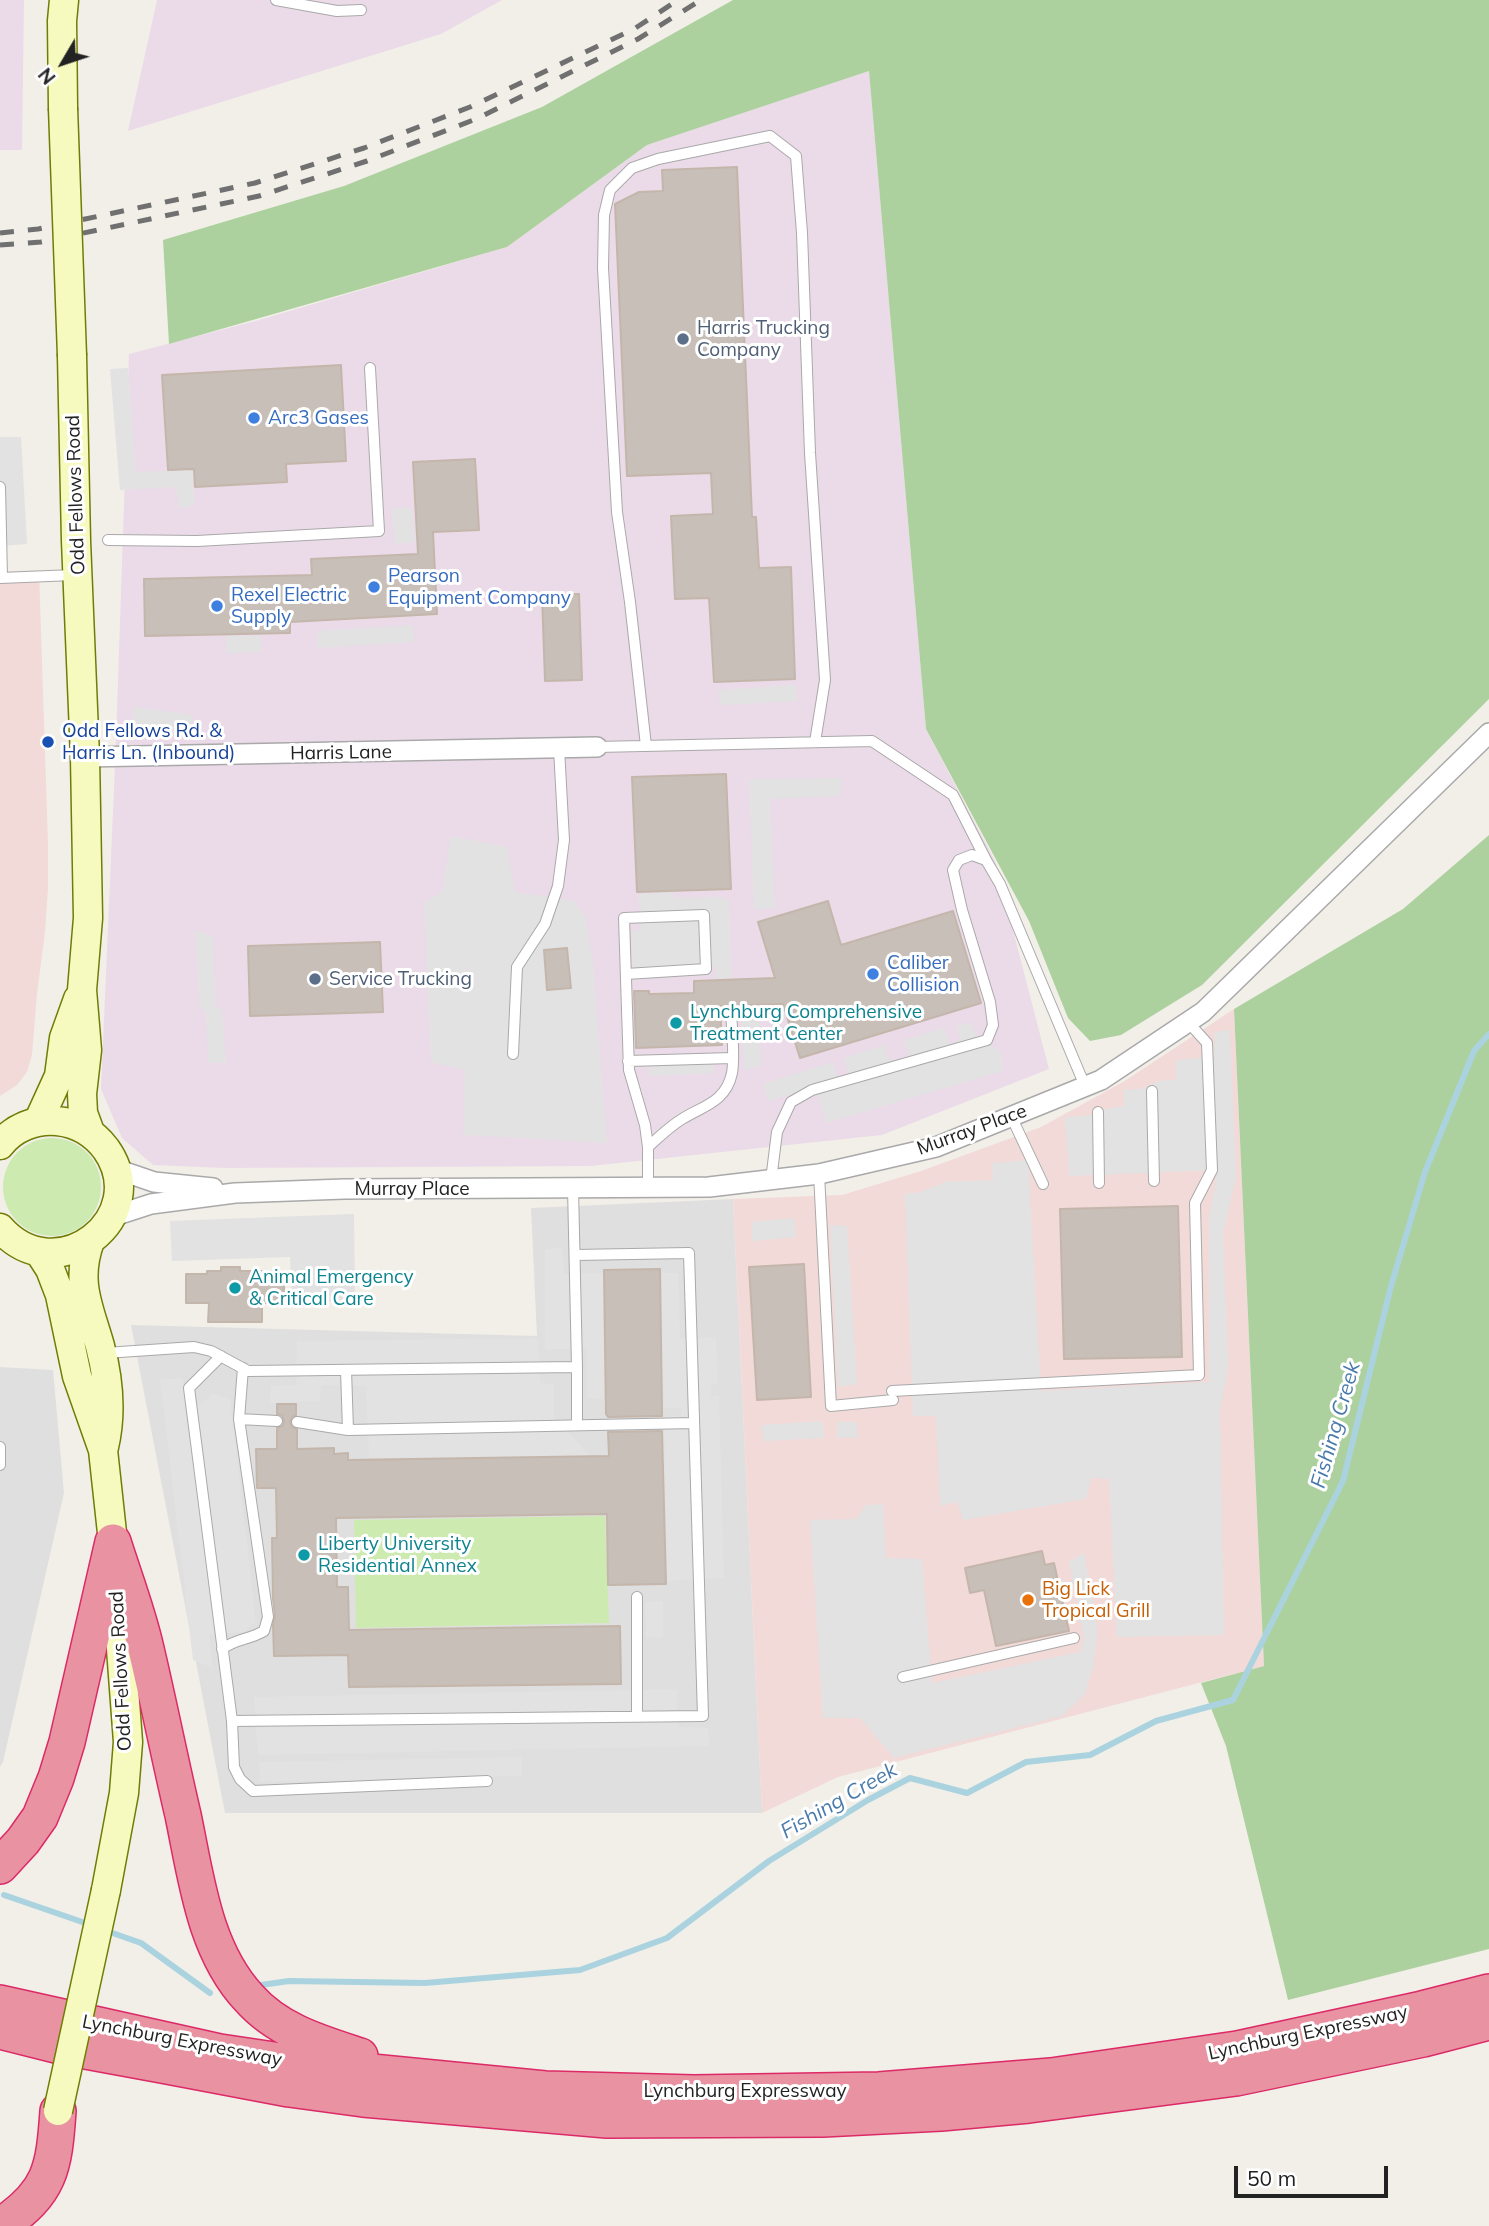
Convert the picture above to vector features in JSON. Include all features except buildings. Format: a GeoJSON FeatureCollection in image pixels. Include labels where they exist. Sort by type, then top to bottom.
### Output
{"type":"FeatureCollection","features":[{"type":"Feature","properties":{"kind":"highway"},"geometry":{"type":"LineString","coordinates":[[0,1866],[40,1817],[56,1778],[67,1742],[113,1542]]}},
{"type":"Feature","properties":{"kind":"highway"},"geometry":{"type":"LineString","coordinates":[[113,1542],[145,1644],[201,1899],[216,1948],[232,1978],[249,1999],[269,2017],[293,2032],[321,2044],[434,2078]]}},
{"type":"Feature","properties":{"kind":"highway","name":"Lynchburg Expressway"},"geometry":{"type":"LineString","coordinates":[[0,2003],[220,2052],[321,2067],[545,2089],[694,2093],[879,2090],[1051,2076],[1237,2049],[1489,1992]]}},
{"type":"Feature","properties":{"kind":"highway","name":"Lynchburg Expressway"},"geometry":{"type":"LineString","coordinates":[[0,2031],[64,2047],[363,2099],[607,2120],[823,2119],[1029,2105],[1236,2078],[1423,2039],[1489,2022]]}},
{"type":"Feature","properties":{"kind":"highway"},"geometry":{"type":"LineString","coordinates":[[0,2051],[64,2047]]}},
{"type":"Feature","properties":{"kind":"highway"},"geometry":{"type":"LineString","coordinates":[[0,2200],[17,2188],[58,2111]]}},
{"type":"Feature","properties":{"kind":"highway"},"geometry":{"type":"LineString","coordinates":[[0,2226],[20,2213],[36,2196],[49,2176],[55,2155],[58,2111]]}},
{"type":"Feature","properties":{"kind":"main road","name":"Odd Fellows Road"},"geometry":{"type":"LineString","coordinates":[[64,0],[63,108],[88,918],[82,990],[87,1051],[82,1094],[83,1113],[90,1132]]}},
{"type":"Feature","properties":{"kind":"main road","name":"Odd Fellows Road"},"geometry":{"type":"LineString","coordinates":[[38,1122],[59,1076],[64,1038],[82,990]]}},
{"type":"Feature","properties":{"kind":"main road"},"geometry":{"type":"LineString","coordinates":[[0,1145],[13,1132],[38,1122],[65,1122],[90,1132],[100,1141],[116,1169],[117,1202],[111,1217],[90,1241],[76,1249],[60,1253],[13,1240]]}},
{"type":"Feature","properties":{"kind":"main road","name":"Odd Fellows Road"},"geometry":{"type":"LineString","coordinates":[[13,1240],[50,1269],[60,1295],[77,1376],[103,1450],[113,1542],[128,1742],[124,1793],[106,1890],[58,2111]]}},
{"type":"Feature","properties":{"kind":"main road","name":"Odd Fellows Road"},"geometry":{"type":"LineString","coordinates":[[90,1241],[83,1260],[83,1291],[101,1353],[110,1398],[110,1424],[103,1450]]}},
{"type":"Feature","properties":{"kind":"street","name":"Murray Place"},"geometry":{"type":"LineString","coordinates":[[111,1217],[152,1204],[235,1193],[344,1189],[709,1187],[818,1174],[936,1147],[1101,1080],[1203,1012],[1489,733]]}},
{"type":"Feature","properties":{"kind":"street","name":"Harris Lane"},"geometry":{"type":"LineString","coordinates":[[85,757],[597,747]]}},
{"type":"Feature","properties":{"kind":"street","name":"Murray Place"},"geometry":{"type":"LineString","coordinates":[[116,1169],[154,1182],[235,1193]]}},
{"type":"Feature","properties":{"kind":"lane"},"geometry":{"type":"LineString","coordinates":[[276,0],[337,11],[361,10]]}},
{"type":"Feature","properties":{"kind":"lane"},"geometry":{"type":"LineString","coordinates":[[646,746],[617,512],[603,280],[604,215],[610,190],[632,168],[658,159],[770,136],[796,156],[801,220],[810,453],[825,680],[815,742]]}},
{"type":"Feature","properties":{"kind":"lane"},"geometry":{"type":"LineString","coordinates":[[108,540],[197,541],[379,531],[370,368]]}},
{"type":"Feature","properties":{"kind":"lane"},"geometry":{"type":"LineString","coordinates":[[0,487],[1,578],[78,575]]}},
{"type":"Feature","properties":{"kind":"lane"},"geometry":{"type":"LineString","coordinates":[[597,747],[873,741],[953,795],[1000,884],[1085,1086]]}},
{"type":"Feature","properties":{"kind":"lane"},"geometry":{"type":"LineString","coordinates":[[513,1054],[517,967],[545,924],[558,886],[564,840],[559,748]]}},
{"type":"Feature","properties":{"kind":"lane"},"geometry":{"type":"LineString","coordinates":[[771,1180],[777,1132],[791,1102],[812,1090],[987,1040],[993,1026],[989,1002],[953,870],[959,860],[972,855],[986,860]]}},
{"type":"Feature","properties":{"kind":"lane"},"geometry":{"type":"LineString","coordinates":[[626,974],[706,969],[704,915],[624,918],[628,1061],[645,1125],[648,1187]]}},
{"type":"Feature","properties":{"kind":"lane"},"geometry":{"type":"LineString","coordinates":[[648,1147],[683,1118],[707,1107],[722,1095],[732,1074],[731,1013]]}},
{"type":"Feature","properties":{"kind":"lane"},"geometry":{"type":"LineString","coordinates":[[818,1174],[831,1406],[892,1395],[1199,1375],[1195,1203],[1212,1170],[1207,1043],[1188,1022]]}},
{"type":"Feature","properties":{"kind":"lane"},"geometry":{"type":"LineString","coordinates":[[628,1061],[732,1058]]}},
{"type":"Feature","properties":{"kind":"lane"},"geometry":{"type":"LineString","coordinates":[[1152,1091],[1154,1181]]}},
{"type":"Feature","properties":{"kind":"lane"},"geometry":{"type":"LineString","coordinates":[[1098,1112],[1099,1183]]}},
{"type":"Feature","properties":{"kind":"lane"},"geometry":{"type":"LineString","coordinates":[[1011,1116],[1043,1184]]}},
{"type":"Feature","properties":{"kind":"lane"},"geometry":{"type":"LineString","coordinates":[[573,1188],[577,1425]]}},
{"type":"Feature","properties":{"kind":"lane"},"geometry":{"type":"LineString","coordinates":[[232,1721],[703,1716],[689,1253],[575,1255]]}},
{"type":"Feature","properties":{"kind":"lane"},"geometry":{"type":"LineString","coordinates":[[101,1353],[194,1347],[211,1351],[248,1371],[577,1367]]}},
{"type":"Feature","properties":{"kind":"lane"},"geometry":{"type":"LineString","coordinates":[[221,1356],[189,1388],[232,1721],[234,1767],[240,1779],[253,1791],[487,1782]]}},
{"type":"Feature","properties":{"kind":"lane"},"geometry":{"type":"LineString","coordinates":[[222,1648],[234,1640],[255,1636],[264,1631],[268,1617],[239,1419],[243,1368]]}},
{"type":"Feature","properties":{"kind":"lane"},"geometry":{"type":"LineString","coordinates":[[346,1370],[348,1430]]}},
{"type":"Feature","properties":{"kind":"lane"},"geometry":{"type":"LineString","coordinates":[[239,1419],[277,1421]]}},
{"type":"Feature","properties":{"kind":"lane"},"geometry":{"type":"LineString","coordinates":[[297,1422],[348,1430],[694,1423]]}},
{"type":"Feature","properties":{"kind":"lane"},"geometry":{"type":"LineString","coordinates":[[0,1447],[0,1465]]}},
{"type":"Feature","properties":{"kind":"lane"},"geometry":{"type":"LineString","coordinates":[[637,1597],[637,1717]]}},
{"type":"Feature","properties":{"kind":"lane"},"geometry":{"type":"LineString","coordinates":[[903,1677],[1074,1638]]}},
{"type":"Feature","properties":{"kind":"shaded area"},"geometry":{"type":"Polygon","coordinates":[[[0,0],[24,0],[22,150],[0,150],[0,0]]]}},
{"type":"Feature","properties":{"kind":"shaded area"},"geometry":{"type":"Polygon","coordinates":[[[157,0],[502,0],[441,34],[128,131],[157,0]]]}},
{"type":"Feature","properties":{"kind":"shaded area"},"geometry":{"type":"Polygon","coordinates":[[[869,71],[926,729],[995,861],[1049,1069],[882,1135],[591,1166],[224,1168],[153,1165],[122,1138],[101,1089],[129,354],[259,320],[507,247],[647,145],[869,71]]]}},
{"type":"Feature","properties":{"kind":"shaded area"},"geometry":{"type":"Polygon","coordinates":[[[128,368],[136,472],[193,470],[194,506],[179,508],[176,487],[120,490],[110,369],[128,368]]]}},
{"type":"Feature","properties":{"kind":"shaded area"},"geometry":{"type":"Polygon","coordinates":[[[0,437],[21,437],[27,544],[0,546],[0,437]]]}},
{"type":"Feature","properties":{"kind":"shaded area"},"geometry":{"type":"Polygon","coordinates":[[[412,507],[415,542],[395,544],[392,509],[412,507]]]}},
{"type":"Feature","properties":{"kind":"shaded area"},"geometry":{"type":"Polygon","coordinates":[[[39,570],[48,844],[45,932],[32,1055],[27,1072],[17,1085],[0,1096],[0,572],[39,570]]]}},
{"type":"Feature","properties":{"kind":"shaded area"},"geometry":{"type":"Polygon","coordinates":[[[413,625],[414,642],[318,648],[317,631],[413,625]]]}},
{"type":"Feature","properties":{"kind":"shaded area"},"geometry":{"type":"Polygon","coordinates":[[[226,636],[261,636],[261,652],[226,653],[226,636]]]}},
{"type":"Feature","properties":{"kind":"shaded area"},"geometry":{"type":"Polygon","coordinates":[[[796,685],[797,701],[720,705],[718,690],[796,685]]]}},
{"type":"Feature","properties":{"kind":"shaded area"},"geometry":{"type":"Polygon","coordinates":[[[134,707],[193,715],[191,737],[132,729],[134,707]]]}},
{"type":"Feature","properties":{"kind":"shaded area"},"geometry":{"type":"Polygon","coordinates":[[[841,778],[841,796],[770,799],[775,908],[754,909],[749,779],[841,778]]]}},
{"type":"Feature","properties":{"kind":"shaded area"},"geometry":{"type":"Polygon","coordinates":[[[451,836],[507,847],[515,892],[574,901],[586,918],[593,965],[607,1143],[463,1135],[465,1070],[431,1062],[424,903],[442,892],[451,836]]]}},
{"type":"Feature","properties":{"kind":"shaded area"},"geometry":{"type":"Polygon","coordinates":[[[673,892],[674,898],[721,897],[729,901],[732,978],[717,978],[715,966],[633,969],[631,931],[641,931],[638,894],[673,892]]]}},
{"type":"Feature","properties":{"kind":"shaded area"},"geometry":{"type":"Polygon","coordinates":[[[195,930],[213,936],[216,1007],[222,1009],[226,1063],[208,1063],[206,1013],[199,1005],[195,930]]]}},
{"type":"Feature","properties":{"kind":"shaded area"},"geometry":{"type":"Polygon","coordinates":[[[759,1007],[761,1065],[744,1071],[741,1008],[759,1007]]]}},
{"type":"Feature","properties":{"kind":"shaded area"},"geometry":{"type":"Polygon","coordinates":[[[1234,1009],[1264,1666],[838,1777],[762,1813],[733,1199],[842,1195],[921,1171],[1041,1127],[1123,1082],[1234,1009]]]}},
{"type":"Feature","properties":{"kind":"shaded area"},"geometry":{"type":"Polygon","coordinates":[[[971,1022],[977,1036],[1001,1052],[1003,1071],[826,1123],[815,1087],[768,1101],[763,1084],[833,1062],[837,1077],[848,1076],[844,1058],[884,1045],[890,1062],[909,1057],[904,1040],[944,1028],[950,1044],[960,1040],[957,1026],[971,1022]]]}},
{"type":"Feature","properties":{"kind":"shaded area"},"geometry":{"type":"Polygon","coordinates":[[[1230,1030],[1236,1177],[1223,1232],[1228,1368],[1220,1409],[1224,1635],[1117,1637],[1109,1479],[1091,1478],[1086,1499],[963,1520],[957,1502],[940,1506],[936,1416],[913,1416],[905,1194],[921,1192],[945,1182],[993,1180],[992,1163],[1028,1160],[1041,1391],[1209,1382],[1209,1216],[1218,1170],[1069,1176],[1065,1117],[1086,1116],[1124,1106],[1124,1090],[1141,1089],[1158,1081],[1176,1080],[1176,1060],[1214,1057],[1215,1032],[1230,1030]]]}},
{"type":"Feature","properties":{"kind":"shaded area"},"geometry":{"type":"Polygon","coordinates":[[[713,1063],[714,1073],[650,1076],[649,1067],[713,1063]]]}},
{"type":"Feature","properties":{"kind":"shaded area"},"geometry":{"type":"Polygon","coordinates":[[[733,1199],[762,1813],[225,1813],[131,1325],[537,1336],[531,1208],[733,1199]]]}},
{"type":"Feature","properties":{"kind":"shaded area"},"geometry":{"type":"Polygon","coordinates":[[[354,1214],[355,1302],[292,1301],[290,1257],[172,1261],[170,1221],[354,1214]]]}},
{"type":"Feature","properties":{"kind":"shaded area"},"geometry":{"type":"Polygon","coordinates":[[[794,1218],[796,1237],[752,1241],[752,1222],[794,1218]]]}},
{"type":"Feature","properties":{"kind":"shaded area"},"geometry":{"type":"Polygon","coordinates":[[[830,1225],[847,1226],[857,1384],[838,1387],[830,1225]]]}},
{"type":"Feature","properties":{"kind":"shaded area"},"geometry":{"type":"Polygon","coordinates":[[[562,1248],[564,1274],[603,1273],[604,1399],[587,1398],[587,1349],[545,1349],[545,1249],[562,1248]]]}},
{"type":"Feature","properties":{"kind":"shaded area"},"geometry":{"type":"Polygon","coordinates":[[[661,1273],[678,1273],[680,1339],[716,1337],[718,1384],[711,1385],[711,1396],[719,1396],[724,1578],[667,1581],[664,1417],[681,1415],[680,1408],[664,1408],[661,1273]]]}},
{"type":"Feature","properties":{"kind":"shaded area"},"geometry":{"type":"Polygon","coordinates":[[[538,1338],[540,1383],[554,1384],[554,1417],[590,1455],[369,1458],[366,1386],[321,1385],[320,1401],[270,1403],[271,1386],[296,1385],[297,1341],[538,1338]]]}},
{"type":"Feature","properties":{"kind":"shaded area"},"geometry":{"type":"Polygon","coordinates":[[[0,1367],[53,1370],[64,1493],[0,1767],[0,1367]]]}},
{"type":"Feature","properties":{"kind":"shaded area"},"geometry":{"type":"Polygon","coordinates":[[[160,1379],[183,1379],[187,1409],[197,1407],[212,1394],[230,1399],[255,1623],[244,1632],[209,1634],[213,1668],[193,1660],[160,1379]]]}},
{"type":"Feature","properties":{"kind":"shaded area"},"geometry":{"type":"Polygon","coordinates":[[[822,1421],[824,1438],[764,1441],[761,1425],[822,1421]]]}},
{"type":"Feature","properties":{"kind":"shaded area"},"geometry":{"type":"Polygon","coordinates":[[[837,1422],[857,1422],[858,1438],[837,1438],[837,1422]]]}},
{"type":"Feature","properties":{"kind":"shaded area"},"geometry":{"type":"Polygon","coordinates":[[[883,1504],[886,1558],[922,1559],[932,1683],[1080,1652],[1084,1639],[1069,1562],[1084,1553],[1098,1631],[1094,1663],[1085,1694],[1062,1716],[894,1758],[860,1718],[823,1718],[810,1520],[856,1519],[866,1505],[883,1504]]]}},
{"type":"Feature","properties":{"kind":"shaded area"},"geometry":{"type":"Polygon","coordinates":[[[663,1601],[663,1637],[646,1638],[645,1602],[663,1601]]]}},
{"type":"Feature","properties":{"kind":"shaded area"},"geometry":{"type":"Polygon","coordinates":[[[677,1689],[678,1727],[708,1728],[709,1746],[258,1755],[254,1697],[677,1689]]]}},
{"type":"Feature","properties":{"kind":"shaded area"},"geometry":{"type":"Polygon","coordinates":[[[522,1757],[522,1776],[260,1782],[259,1762],[522,1757]]]}},
{"type":"Feature","properties":{"kind":"green space"},"geometry":{"type":"Polygon","coordinates":[[[733,0],[1489,0],[1489,699],[1202,985],[1121,1035],[1090,1041],[1068,1018],[1029,921],[926,729],[869,71],[647,145],[507,247],[169,344],[163,240],[344,186],[542,107],[733,0]]]}},
{"type":"Feature","properties":{"kind":"green space"},"geometry":{"type":"Polygon","coordinates":[[[1489,835],[1489,1949],[1288,2000],[1226,1746],[1201,1683],[1264,1666],[1234,1009],[1403,909],[1489,835]]]}},
{"type":"Feature","properties":{"kind":"green space"},"geometry":{"type":"Polygon","coordinates":[[[52,1138],[71,1142],[86,1153],[97,1168],[101,1187],[97,1206],[86,1221],[71,1232],[52,1236],[33,1232],[18,1221],[7,1206],[3,1187],[7,1168],[18,1153],[33,1142],[52,1138]]]}},
{"type":"Feature","properties":{"kind":"green space"},"geometry":{"type":"Polygon","coordinates":[[[605,1516],[609,1623],[356,1628],[354,1520],[605,1516]]]}},
{"type":"Feature","properties":{"kind":"waterway","name":"Fishing Creek"},"geometry":{"type":"LineString","coordinates":[[261,1985],[289,1981],[425,1983],[580,1970],[667,1938],[769,1861],[868,1800],[910,1778],[967,1793],[1026,1762],[1090,1755],[1156,1721],[1233,1700],[1343,1481],[1391,1286],[1425,1172],[1474,1051],[1489,1034]]}},
{"type":"Feature","properties":{"kind":"waterway","name":"Fishing Creek"},"geometry":{"type":"LineString","coordinates":[[4,1895],[91,1925]]}},
{"type":"Feature","properties":{"kind":"waterway","name":"Fishing Creek"},"geometry":{"type":"LineString","coordinates":[[104,1930],[141,1943],[210,1993]]}},
{"type":"Feature","properties":{"kind":"railway"},"geometry":{"type":"LineString","coordinates":[[0,233],[38,229],[255,183],[364,148],[470,107],[634,29],[678,0]]}},
{"type":"Feature","properties":{"kind":"railway"},"geometry":{"type":"LineString","coordinates":[[0,245],[41,242],[259,196],[367,161],[476,119],[638,39],[701,0]]}},
{"type":"Feature","properties":{"kind":"place","name":"Harris Trucking Company"},"geometry":{"type":"Point","coordinates":[683,339]}},
{"type":"Feature","properties":{"kind":"place","name":"Arc3 Gases"},"geometry":{"type":"Point","coordinates":[254,418]}},
{"type":"Feature","properties":{"kind":"place","name":"Pearson Equipment Company"},"geometry":{"type":"Point","coordinates":[374,587]}},
{"type":"Feature","properties":{"kind":"place","name":"Rexel Electric Supply"},"geometry":{"type":"Point","coordinates":[217,606]}},
{"type":"Feature","properties":{"kind":"place","name":"Odd Fellows Rd. & Harris Ln. (Inbound)"},"geometry":{"type":"Point","coordinates":[48,742]}},
{"type":"Feature","properties":{"kind":"place","name":"Caliber Collision"},"geometry":{"type":"Point","coordinates":[873,974]}},
{"type":"Feature","properties":{"kind":"place","name":"Service Trucking"},"geometry":{"type":"Point","coordinates":[315,979]}},
{"type":"Feature","properties":{"kind":"place","name":"Lynchburg Comprehensive Treatment Center"},"geometry":{"type":"Point","coordinates":[676,1023]}},
{"type":"Feature","properties":{"kind":"place","name":"Animal Emergency & Critical Care"},"geometry":{"type":"Point","coordinates":[235,1288]}},
{"type":"Feature","properties":{"kind":"place","name":"Liberty University Residential Annex"},"geometry":{"type":"Point","coordinates":[304,1555]}},
{"type":"Feature","properties":{"kind":"place","name":"Big Lick Tropical Grill"},"geometry":{"type":"Point","coordinates":[1028,1600]}}]}
